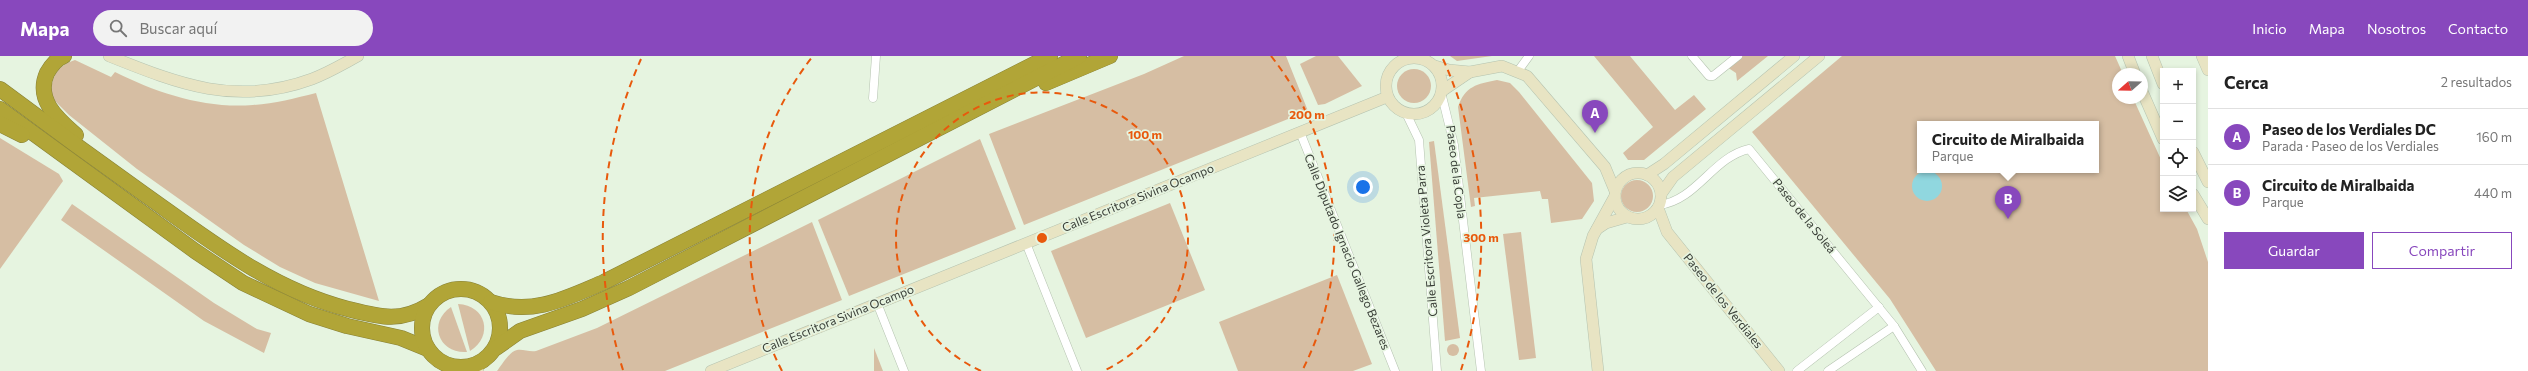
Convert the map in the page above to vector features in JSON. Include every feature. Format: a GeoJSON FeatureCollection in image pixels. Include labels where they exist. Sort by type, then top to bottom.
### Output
{"type":"FeatureCollection","features":[{"type":"Feature","properties":{"kind":"highway"},"geometry":{"type":"LineString","coordinates":[[64,56],[55,62],[45,78],[44,97],[49,108],[68,128],[147,196]]}},
{"type":"Feature","properties":{"kind":"highway"},"geometry":{"type":"LineString","coordinates":[[955,113],[1033,56]]}},
{"type":"Feature","properties":{"kind":"highway"},"geometry":{"type":"LineString","coordinates":[[1050,56],[955,113],[629,288],[582,309],[520,332],[496,348],[477,368],[449,366],[437,359],[428,349],[422,332],[425,313],[429,305],[437,296],[459,288],[471,290],[491,302],[505,307],[524,308],[544,306],[577,294],[955,113],[1079,56]]}},
{"type":"Feature","properties":{"kind":"highway"},"geometry":{"type":"LineString","coordinates":[[955,113],[1110,56]]}},
{"type":"Feature","properties":{"kind":"highway"},"geometry":{"type":"LineString","coordinates":[[0,89],[234,257],[277,282],[310,297],[367,314],[392,317],[416,313],[429,305]]}},
{"type":"Feature","properties":{"kind":"highway"},"geometry":{"type":"LineString","coordinates":[[0,109],[221,269],[268,297],[324,320],[401,338],[428,349]]}},
{"type":"Feature","properties":{"kind":"highway"},"geometry":{"type":"LineString","coordinates":[[0,124],[12,129],[112,190]]}},
{"type":"Feature","properties":{"kind":"highway"},"geometry":{"type":"LineString","coordinates":[[491,302],[498,312],[501,324],[500,336],[496,348]]}},
{"type":"Feature","properties":{"kind":"street"},"geometry":{"type":"LineString","coordinates":[[109,56],[125,59],[188,86],[223,92],[266,92],[312,79],[358,56]]}},
{"type":"Feature","properties":{"kind":"street"},"geometry":{"type":"LineString","coordinates":[[873,98],[876,56]]}},
{"type":"Feature","properties":{"kind":"street"},"geometry":{"type":"LineString","coordinates":[[1518,71],[1529,56]]}},
{"type":"Feature","properties":{"kind":"street"},"geometry":{"type":"LineString","coordinates":[[1692,56],[1709,76],[1713,76],[1738,56]]}},
{"type":"Feature","properties":{"kind":"street"},"geometry":{"type":"LineString","coordinates":[[1647,175],[1664,164],[1784,60],[1794,56]]}},
{"type":"Feature","properties":{"kind":"street"},"geometry":{"type":"LineString","coordinates":[[1470,72],[1442,92],[1434,106],[1421,113],[1406,113],[1392,104],[1387,97],[1385,81],[1392,66],[1399,59],[1422,57],[1435,66],[1449,70],[1470,72],[1502,66],[1518,71],[1536,84],[1605,167],[1615,193],[1618,208],[1627,217],[1638,220],[1653,214],[1658,207],[1661,194],[1673,177],[1819,56]]}},
{"type":"Feature","properties":{"kind":"street"},"geometry":{"type":"LineString","coordinates":[[2128,56],[2133,68]]}},
{"type":"Feature","properties":{"kind":"street"},"geometry":{"type":"LineString","coordinates":[[2152,56],[2160,76]]}},
{"type":"Feature","properties":{"kind":"street"},"geometry":{"type":"LineString","coordinates":[[2202,56],[2208,70]]}},
{"type":"Feature","properties":{"kind":"street"},"geometry":{"type":"LineString","coordinates":[[1435,66],[1441,78],[1442,92]]}},
{"type":"Feature","properties":{"kind":"street","name":"Paseo de la Copla"},"geometry":{"type":"LineString","coordinates":[[1442,92],[1454,145],[1481,371]]}},
{"type":"Feature","properties":{"kind":"street","name":"Calle Escritora Sivina Ocampo"},"geometry":{"type":"LineString","coordinates":[[711,371],[1387,97]]}},
{"type":"Feature","properties":{"kind":"street"},"geometry":{"type":"LineString","coordinates":[[2148,104],[2160,132]]}},
{"type":"Feature","properties":{"kind":"street","name":"Calle Escritora Violeta Parra"},"geometry":{"type":"LineString","coordinates":[[1406,113],[1419,140],[1438,371]]}},
{"type":"Feature","properties":{"kind":"street","name":"Calle Diputado Ignacio Gallego Bezares"},"geometry":{"type":"LineString","coordinates":[[1300,132],[1395,371]]}},
{"type":"Feature","properties":{"kind":"street","name":"Paseo de la Soleá"},"geometry":{"type":"LineString","coordinates":[[1658,207],[1676,202],[1732,156],[1749,149],[1894,326],[1922,371]]}},
{"type":"Feature","properties":{"kind":"street"},"geometry":{"type":"LineString","coordinates":[[2196,158],[2208,182]]}},
{"type":"Feature","properties":{"kind":"street"},"geometry":{"type":"LineString","coordinates":[[1605,167],[1626,176],[1633,174],[1647,175],[1654,180],[1661,194]]}},
{"type":"Feature","properties":{"kind":"street"},"geometry":{"type":"LineString","coordinates":[[1598,371],[1586,269],[1588,249],[1615,193],[1626,176]]}},
{"type":"Feature","properties":{"kind":"street"},"geometry":{"type":"LineString","coordinates":[[2196,199],[2206,216],[2208,229]]}},
{"type":"Feature","properties":{"kind":"street","name":"Paseo de los Verdiales"},"geometry":{"type":"LineString","coordinates":[[1658,207],[1667,232],[1779,371]]}},
{"type":"Feature","properties":{"kind":"street"},"geometry":{"type":"LineString","coordinates":[[1597,229],[1606,223],[1627,217]]}},
{"type":"Feature","properties":{"kind":"street","name":"Paseo de los Verdiales"},"geometry":{"type":"LineString","coordinates":[[1638,220],[1667,232]]}},
{"type":"Feature","properties":{"kind":"street"},"geometry":{"type":"LineString","coordinates":[[1026,243],[1077,371]]}},
{"type":"Feature","properties":{"kind":"street"},"geometry":{"type":"LineString","coordinates":[[877,303],[904,371]]}},
{"type":"Feature","properties":{"kind":"street"},"geometry":{"type":"LineString","coordinates":[[1797,371],[1878,307]]}},
{"type":"Feature","properties":{"kind":"street"},"geometry":{"type":"LineString","coordinates":[[1828,371],[1894,326]]}},
{"type":"Feature","properties":{"kind":"shaded area"},"geometry":{"type":"Polygon","coordinates":[[[1184,56],[1286,56],[1308,111],[1024,225],[989,134],[1144,74],[1184,56]]]}},
{"type":"Feature","properties":{"kind":"shaded area"},"geometry":{"type":"Polygon","coordinates":[[[1316,56],[1338,56],[1362,86],[1325,104],[1318,105],[1300,64],[1316,56]]]}},
{"type":"Feature","properties":{"kind":"shaded area"},"geometry":{"type":"Polygon","coordinates":[[[1450,56],[1492,56],[1457,61],[1450,56]]]}},
{"type":"Feature","properties":{"kind":"shaded area"},"geometry":{"type":"Polygon","coordinates":[[[1594,56],[1630,56],[1675,110],[1694,95],[1706,109],[1644,160],[1628,160],[1623,153],[1653,127],[1594,56]]]}},
{"type":"Feature","properties":{"kind":"shaded area"},"geometry":{"type":"Polygon","coordinates":[[[1742,56],[1768,56],[1737,81],[1736,73],[1727,67],[1742,56]]]}},
{"type":"Feature","properties":{"kind":"shaded area"},"geometry":{"type":"Polygon","coordinates":[[[1842,56],[2115,56],[2120,68],[2112,68],[2112,104],[2136,104],[2160,157],[2160,212],[2188,212],[2197,229],[2208,262],[2208,371],[1936,371],[1890,299],[1752,132],[1842,56]]]}},
{"type":"Feature","properties":{"kind":"shaded area"},"geometry":{"type":"Polygon","coordinates":[[[75,60],[111,77],[115,72],[164,93],[199,102],[235,106],[261,104],[316,93],[379,301],[315,283],[280,267],[244,245],[137,169],[69,115],[51,97],[52,84],[59,69],[75,60]]]}},
{"type":"Feature","properties":{"kind":"shaded area"},"geometry":{"type":"Polygon","coordinates":[[[1411,69],[1417,69],[1426,74],[1430,80],[1430,92],[1426,98],[1417,103],[1411,103],[1402,98],[1397,89],[1397,83],[1402,74],[1411,69]]]}},
{"type":"Feature","properties":{"kind":"shaded area"},"geometry":{"type":"Polygon","coordinates":[[[1497,80],[1510,83],[1519,92],[1592,183],[1594,201],[1582,219],[1551,223],[1548,199],[1542,199],[1540,191],[1474,198],[1475,206],[1471,207],[1458,107],[1464,94],[1468,90],[1483,83],[1497,80]]]}},
{"type":"Feature","properties":{"kind":"shaded area"},"geometry":{"type":"Polygon","coordinates":[[[0,138],[59,174],[63,181],[0,269],[0,138]]]}},
{"type":"Feature","properties":{"kind":"shaded area"},"geometry":{"type":"Polygon","coordinates":[[[980,139],[1016,229],[849,296],[818,220],[980,139]]]}},
{"type":"Feature","properties":{"kind":"shaded area"},"geometry":{"type":"Polygon","coordinates":[[[1434,141],[1460,338],[1445,341],[1429,142],[1434,141]]]}},
{"type":"Feature","properties":{"kind":"shaded area"},"geometry":{"type":"Polygon","coordinates":[[[1634,180],[1640,180],[1650,187],[1653,196],[1652,202],[1646,209],[1640,212],[1634,212],[1624,205],[1621,199],[1621,193],[1628,183],[1634,180]]]}},
{"type":"Feature","properties":{"kind":"shaded area"},"geometry":{"type":"Polygon","coordinates":[[[1170,203],[1205,290],[1086,338],[1051,251],[1170,203]]]}},
{"type":"Feature","properties":{"kind":"shaded area"},"geometry":{"type":"Polygon","coordinates":[[[72,204],[214,303],[257,329],[271,333],[264,353],[204,321],[61,220],[72,204]]]}},
{"type":"Feature","properties":{"kind":"shaded area"},"geometry":{"type":"Polygon","coordinates":[[[812,222],[842,300],[665,371],[497,371],[514,351],[536,351],[597,328],[812,222]]]}},
{"type":"Feature","properties":{"kind":"shaded area"},"geometry":{"type":"Polygon","coordinates":[[[1521,232],[1536,358],[1519,360],[1503,234],[1521,232]]]}},
{"type":"Feature","properties":{"kind":"shaded area"},"geometry":{"type":"Polygon","coordinates":[[[1337,275],[1372,364],[1353,371],[1238,371],[1219,322],[1337,275]]]}},
{"type":"Feature","properties":{"kind":"shaded area"},"geometry":{"type":"Polygon","coordinates":[[[458,304],[468,306],[475,310],[484,322],[482,337],[478,345],[470,351],[458,304]]]}},
{"type":"Feature","properties":{"kind":"shaded area"},"geometry":{"type":"Polygon","coordinates":[[[451,307],[467,352],[449,348],[443,343],[440,336],[438,329],[439,321],[451,307]]]}},
{"type":"Feature","properties":{"kind":"shaded area"},"geometry":{"type":"Polygon","coordinates":[[[1455,344],[1458,345],[1458,355],[1451,356],[1448,355],[1447,348],[1448,345],[1455,344]]]}},
{"type":"Feature","properties":{"kind":"shaded area"},"geometry":{"type":"Polygon","coordinates":[[[874,348],[883,371],[874,371],[874,348]]]}},
{"type":"Feature","properties":{"kind":"water"},"geometry":{"type":"Polygon","coordinates":[[[1920,173],[1934,173],[1941,180],[1941,192],[1933,200],[1921,200],[1913,192],[1913,180],[1920,173]]]}},
{"type":"Feature","properties":{"kind":"place","name":"Paseo de los Verdiales DC"},"geometry":{"type":"Point","coordinates":[1595,133]}},
{"type":"Feature","properties":{"kind":"place","name":"Circuito de Miralbaida"},"geometry":{"type":"Point","coordinates":[2008,219]}}]}
